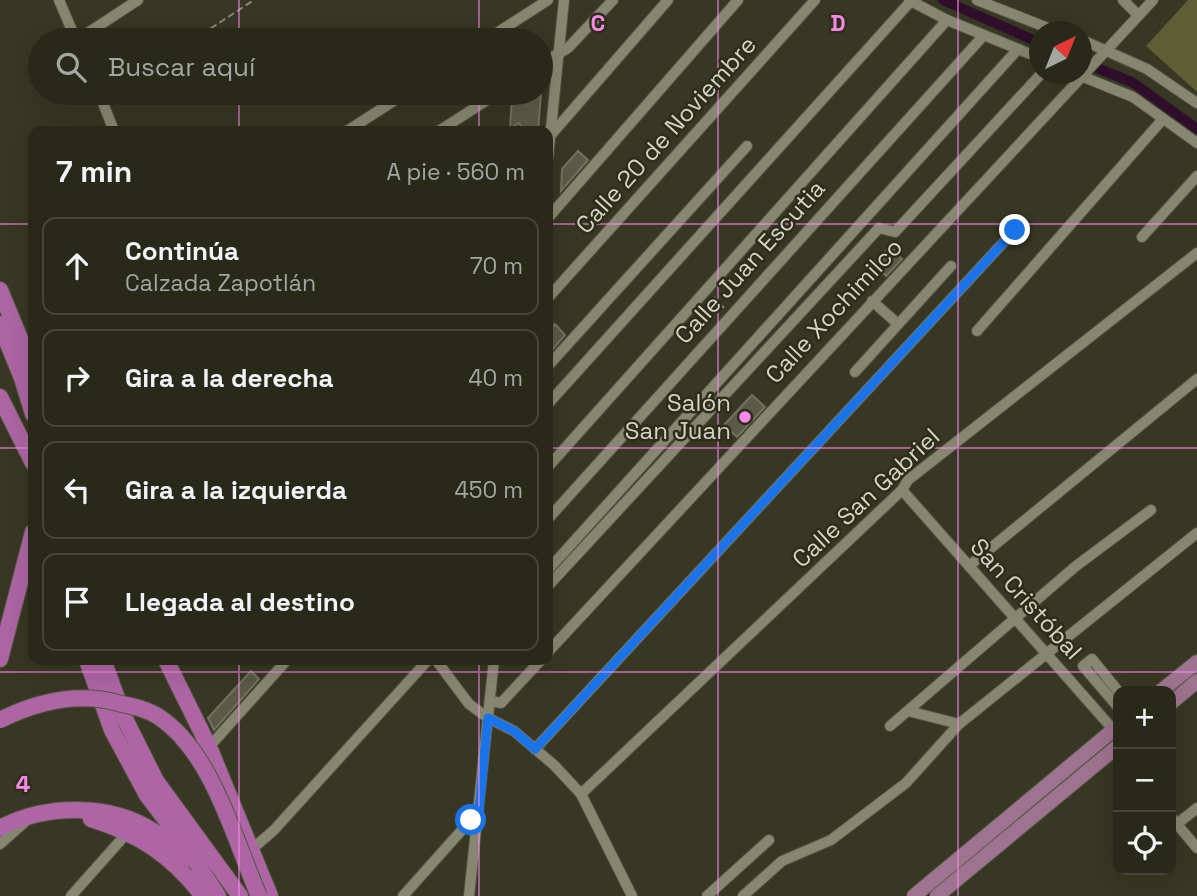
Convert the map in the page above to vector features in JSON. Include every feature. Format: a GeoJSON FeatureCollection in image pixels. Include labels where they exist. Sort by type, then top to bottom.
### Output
{"type":"FeatureCollection","features":[{"type":"Feature","properties":{"kind":"highway"},"geometry":{"type":"LineString","coordinates":[[0,277],[28,337]]}},
{"type":"Feature","properties":{"kind":"highway"},"geometry":{"type":"LineString","coordinates":[[0,290],[28,357]]}},
{"type":"Feature","properties":{"kind":"highway"},"geometry":{"type":"LineString","coordinates":[[0,324],[28,398]]}},
{"type":"Feature","properties":{"kind":"highway"},"geometry":{"type":"LineString","coordinates":[[0,397],[28,453]]}},
{"type":"Feature","properties":{"kind":"highway"},"geometry":{"type":"LineString","coordinates":[[0,659],[28,551]]}},
{"type":"Feature","properties":{"kind":"highway"},"geometry":{"type":"LineString","coordinates":[[89,665],[113,730],[147,795],[218,896]]}},
{"type":"Feature","properties":{"kind":"highway"},"geometry":{"type":"LineString","coordinates":[[105,665],[124,717],[156,781],[240,896]]}},
{"type":"Feature","properties":{"kind":"highway"},"geometry":{"type":"LineString","coordinates":[[168,665],[209,747],[270,896]]}},
{"type":"Feature","properties":{"kind":"highway"},"geometry":{"type":"LineString","coordinates":[[0,720],[29,706],[75,698],[102,698],[157,716],[192,748],[207,771],[259,896]]}},
{"type":"Feature","properties":{"kind":"highway"},"geometry":{"type":"LineString","coordinates":[[65,811],[128,832],[168,858],[186,874],[203,896]]}},
{"type":"Feature","properties":{"kind":"highway"},"geometry":{"type":"LineString","coordinates":[[0,828],[34,814],[102,812],[129,818],[154,831],[204,873]]}},
{"type":"Feature","properties":{"kind":"main road"},"geometry":{"type":"LineString","coordinates":[[1167,686],[1197,662]]}},
{"type":"Feature","properties":{"kind":"main road"},"geometry":{"type":"LineString","coordinates":[[1176,699],[1197,681]]}},
{"type":"Feature","properties":{"kind":"main road"},"geometry":{"type":"LineString","coordinates":[[914,896],[1113,742]]}},
{"type":"Feature","properties":{"kind":"main road"},"geometry":{"type":"LineString","coordinates":[[937,896],[1113,742]]}},
{"type":"Feature","properties":{"kind":"street"},"geometry":{"type":"LineString","coordinates":[[59,0],[71,28]]}},
{"type":"Feature","properties":{"kind":"street"},"geometry":{"type":"LineString","coordinates":[[95,28],[138,0]]}},
{"type":"Feature","properties":{"kind":"street"},"geometry":{"type":"LineString","coordinates":[[505,28],[548,0]]}},
{"type":"Feature","properties":{"kind":"street"},"geometry":{"type":"LineString","coordinates":[[553,105],[564,0]]}},
{"type":"Feature","properties":{"kind":"street"},"geometry":{"type":"LineString","coordinates":[[553,56],[568,48],[613,0]]}},
{"type":"Feature","properties":{"kind":"street"},"geometry":{"type":"LineString","coordinates":[[553,133],[668,0]]}},
{"type":"Feature","properties":{"kind":"street"},"geometry":{"type":"LineString","coordinates":[[553,212],[738,0]]}},
{"type":"Feature","properties":{"kind":"street","name":"Calle 20 de Noviembre"},"geometry":{"type":"LineString","coordinates":[[553,292],[815,0]]}},
{"type":"Feature","properties":{"kind":"street"},"geometry":{"type":"LineString","coordinates":[[978,0],[1030,21]]}},
{"type":"Feature","properties":{"kind":"street"},"geometry":{"type":"LineString","coordinates":[[1124,0],[1138,15]]}},
{"type":"Feature","properties":{"kind":"street","name":"Calle Xochimilco"},"geometry":{"type":"LineString","coordinates":[[1092,62],[1153,0]]}},
{"type":"Feature","properties":{"kind":"street"},"geometry":{"type":"LineString","coordinates":[[553,398],[910,1],[947,20],[1029,54]]}},
{"type":"Feature","properties":{"kind":"street"},"geometry":{"type":"LineString","coordinates":[[553,461],[947,20]]}},
{"type":"Feature","properties":{"kind":"street","name":"Calle Juan Escutia"},"geometry":{"type":"LineString","coordinates":[[553,513],[984,35]]}},
{"type":"Feature","properties":{"kind":"street"},"geometry":{"type":"LineString","coordinates":[[1092,44],[1147,69],[1197,103]]}},
{"type":"Feature","properties":{"kind":"street"},"geometry":{"type":"LineString","coordinates":[[553,564],[1018,49]]}},
{"type":"Feature","properties":{"kind":"street"},"geometry":{"type":"LineString","coordinates":[[1092,73],[1133,97],[1197,143]]}},
{"type":"Feature","properties":{"kind":"street"},"geometry":{"type":"LineString","coordinates":[[553,581],[880,228],[895,232],[1032,84]]}},
{"type":"Feature","properties":{"kind":"street","name":"Calle Xochimilco"},"geometry":{"type":"LineString","coordinates":[[553,647],[1071,84]]}},
{"type":"Feature","properties":{"kind":"street"},"geometry":{"type":"LineString","coordinates":[[104,105],[112,126]]}},
{"type":"Feature","properties":{"kind":"street"},"geometry":{"type":"LineString","coordinates":[[355,126],[387,105]]}},
{"type":"Feature","properties":{"kind":"street"},"geometry":{"type":"LineString","coordinates":[[447,126],[479,105]]}},
{"type":"Feature","properties":{"kind":"street"},"geometry":{"type":"LineString","coordinates":[[551,126],[553,105]]}},
{"type":"Feature","properties":{"kind":"street"},"geometry":{"type":"LineString","coordinates":[[977,331],[1163,119]]}},
{"type":"Feature","properties":{"kind":"street"},"geometry":{"type":"LineString","coordinates":[[553,360],[747,146]]}},
{"type":"Feature","properties":{"kind":"street"},"geometry":{"type":"LineString","coordinates":[[1142,237],[1197,176]]}},
{"type":"Feature","properties":{"kind":"street"},"geometry":{"type":"LineString","coordinates":[[535,749],[1015,230]]}},
{"type":"Feature","properties":{"kind":"street","name":"Calle San Gabriel"},"geometry":{"type":"LineString","coordinates":[[581,794],[902,490],[908,480],[1197,253]]}},
{"type":"Feature","properties":{"kind":"street"},"geometry":{"type":"LineString","coordinates":[[855,372],[951,266]]}},
{"type":"Feature","properties":{"kind":"street"},"geometry":{"type":"LineString","coordinates":[[872,300],[898,324]]}},
{"type":"Feature","properties":{"kind":"street"},"geometry":{"type":"LineString","coordinates":[[969,566],[1197,379]]}},
{"type":"Feature","properties":{"kind":"street","name":"San Cristóbal"},"geometry":{"type":"LineString","coordinates":[[902,490],[1048,654],[1113,737]]}},
{"type":"Feature","properties":{"kind":"street"},"geometry":{"type":"LineString","coordinates":[[890,726],[1076,566],[1151,510]]}},
{"type":"Feature","properties":{"kind":"street"},"geometry":{"type":"LineString","coordinates":[[743,896],[782,860],[831,841],[906,783],[959,724],[1197,533]]}},
{"type":"Feature","properties":{"kind":"street"},"geometry":{"type":"LineString","coordinates":[[1113,702],[1083,666],[1091,659],[1114,686]]}},
{"type":"Feature","properties":{"kind":"street"},"geometry":{"type":"LineString","coordinates":[[209,747],[283,665]]}},
{"type":"Feature","properties":{"kind":"street"},"geometry":{"type":"LineString","coordinates":[[251,850],[274,830],[423,665]]}},
{"type":"Feature","properties":{"kind":"street"},"geometry":{"type":"LineString","coordinates":[[440,665],[469,704],[488,718],[514,731],[554,765],[581,794],[632,896]]}},
{"type":"Feature","properties":{"kind":"street"},"geometry":{"type":"LineString","coordinates":[[469,896],[494,665]]}},
{"type":"Feature","properties":{"kind":"street"},"geometry":{"type":"LineString","coordinates":[[491,701],[501,703],[536,665]]}},
{"type":"Feature","properties":{"kind":"street"},"geometry":{"type":"LineString","coordinates":[[908,711],[959,724]]}},
{"type":"Feature","properties":{"kind":"street"},"geometry":{"type":"LineString","coordinates":[[1176,820],[1197,808]]}},
{"type":"Feature","properties":{"kind":"street"},"geometry":{"type":"LineString","coordinates":[[403,896],[479,811]]}},
{"type":"Feature","properties":{"kind":"street"},"geometry":{"type":"LineString","coordinates":[[0,844],[34,814]]}},
{"type":"Feature","properties":{"kind":"street"},"geometry":{"type":"LineString","coordinates":[[1176,823],[1197,848]]}},
{"type":"Feature","properties":{"kind":"street"},"geometry":{"type":"LineString","coordinates":[[71,896],[128,832]]}},
{"type":"Feature","properties":{"kind":"street"},"geometry":{"type":"LineString","coordinates":[[707,896],[769,840]]}},
{"type":"Feature","properties":{"kind":"path"},"geometry":{"type":"LineString","coordinates":[[211,28],[254,0]]}},
{"type":"Feature","properties":{"kind":"path"},"geometry":{"type":"LineString","coordinates":[[712,283],[711,292],[727,310],[740,304]]}},
{"type":"Feature","properties":{"kind":"shaded area"},"geometry":{"type":"Polygon","coordinates":[[[1188,0],[1197,0],[1197,92],[1146,46],[1188,0]]]}},
{"type":"Feature","properties":{"kind":"building"},"geometry":{"type":"Polygon","coordinates":[[[512,105],[540,105],[538,126],[521,126],[519,123],[510,126],[512,105]]]}},
{"type":"Feature","properties":{"kind":"building"},"geometry":{"type":"Polygon","coordinates":[[[578,151],[588,160],[561,191],[562,169],[578,151]]]}},
{"type":"Feature","properties":{"kind":"building"},"geometry":{"type":"Polygon","coordinates":[[[890,247],[902,259],[886,276],[873,264],[890,247]]]}},
{"type":"Feature","properties":{"kind":"building"},"geometry":{"type":"Polygon","coordinates":[[[555,324],[565,335],[553,349],[555,324]]]}},
{"type":"Feature","properties":{"kind":"building","name":"Salón San Juan"},"geometry":{"type":"Polygon","coordinates":[[[752,395],[765,407],[737,437],[724,425],[752,395]]]}},
{"type":"Feature","properties":{"kind":"building"},"geometry":{"type":"Polygon","coordinates":[[[251,671],[259,679],[214,730],[208,718],[251,671]]]}},
{"type":"Feature","properties":{"kind":"waterway"},"geometry":{"type":"LineString","coordinates":[[943,0],[1029,38]]}},
{"type":"Feature","properties":{"kind":"waterway"},"geometry":{"type":"LineString","coordinates":[[1092,66],[1132,82],[1197,129]]}},
{"type":"Feature","properties":{"kind":"place","name":"Salón San Juan"},"geometry":{"type":"Point","coordinates":[745,417]}},
{"type":"Feature","properties":{"kind":"route"},"geometry":{"type":"LineString","coordinates":[[471,820],[479,811],[488,718],[514,731],[535,749],[1015,230]]}}]}
